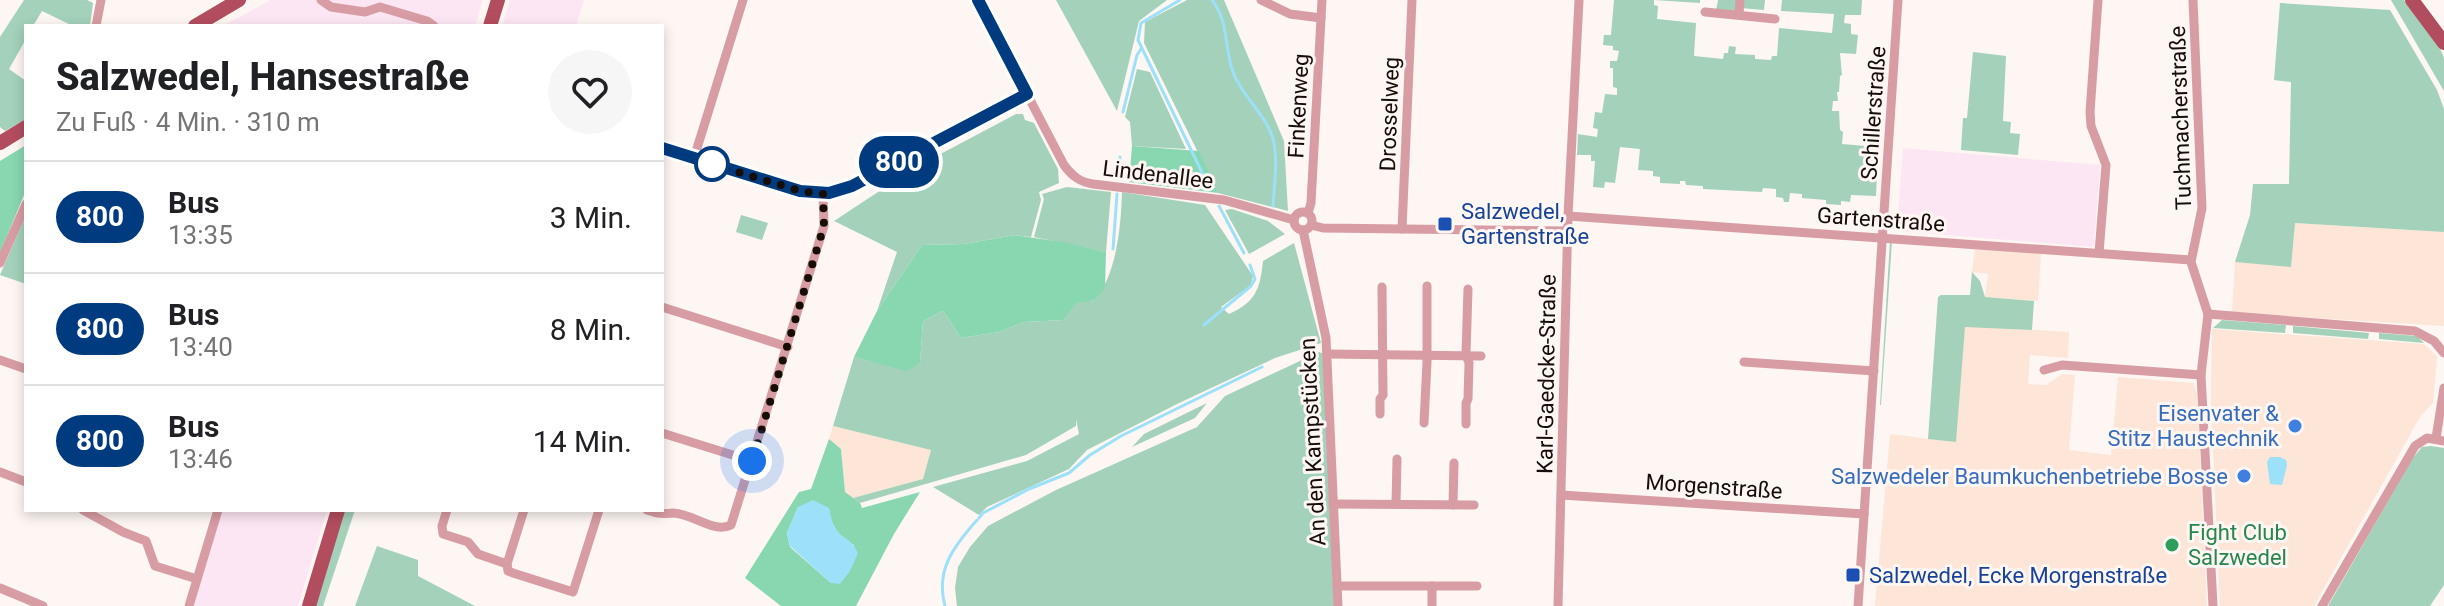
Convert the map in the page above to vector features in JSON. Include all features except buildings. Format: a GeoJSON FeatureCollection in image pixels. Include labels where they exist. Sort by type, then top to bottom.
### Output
{"type":"FeatureCollection","features":[{"type":"Feature","properties":{"kind":"main road"},"geometry":{"type":"LineString","coordinates":[[198,24],[239,0]]}},
{"type":"Feature","properties":{"kind":"main road"},"geometry":{"type":"LineString","coordinates":[[491,24],[498,0]]}},
{"type":"Feature","properties":{"kind":"main road"},"geometry":{"type":"LineString","coordinates":[[2412,0],[2444,43]]}},
{"type":"Feature","properties":{"kind":"main road"},"geometry":{"type":"LineString","coordinates":[[1,139],[24,128]]}},
{"type":"Feature","properties":{"kind":"main road"},"geometry":{"type":"LineString","coordinates":[[309,606],[337,512]]}},
{"type":"Feature","properties":{"kind":"street"},"geometry":{"type":"LineString","coordinates":[[96,24],[101,0]]}},
{"type":"Feature","properties":{"kind":"street"},"geometry":{"type":"LineString","coordinates":[[321,0],[331,7],[365,12],[380,7],[431,24]]}},
{"type":"Feature","properties":{"kind":"street"},"geometry":{"type":"LineString","coordinates":[[694,158],[743,0]]}},
{"type":"Feature","properties":{"kind":"street","name":"Lindenallee"},"geometry":{"type":"LineString","coordinates":[[978,0],[1071,175],[1093,184],[1224,200],[1294,220]]}},
{"type":"Feature","properties":{"kind":"street"},"geometry":{"type":"LineString","coordinates":[[1261,0],[1290,14],[1321,18]]}},
{"type":"Feature","properties":{"kind":"street","name":"Finkenweg"},"geometry":{"type":"LineString","coordinates":[[1308,213],[1322,0]]}},
{"type":"Feature","properties":{"kind":"street","name":"Drosselweg"},"geometry":{"type":"LineString","coordinates":[[1402,229],[1412,0]]}},
{"type":"Feature","properties":{"kind":"street","name":"Karl-Gaedcke-Straße"},"geometry":{"type":"LineString","coordinates":[[1558,606],[1568,216],[1579,0]]}},
{"type":"Feature","properties":{"kind":"street"},"geometry":{"type":"LineString","coordinates":[[1739,15],[1740,0]]}},
{"type":"Feature","properties":{"kind":"street","name":"Schillerstraße"},"geometry":{"type":"LineString","coordinates":[[1858,606],[1898,0]]}},
{"type":"Feature","properties":{"kind":"street"},"geometry":{"type":"LineString","coordinates":[[2098,0],[2090,112],[2091,126],[2106,165],[2099,253]]}},
{"type":"Feature","properties":{"kind":"street","name":"Tuchmacherstraße"},"geometry":{"type":"LineString","coordinates":[[2191,260],[2202,208],[2193,0]]}},
{"type":"Feature","properties":{"kind":"street"},"geometry":{"type":"LineString","coordinates":[[1705,12],[1775,19]]}},
{"type":"Feature","properties":{"kind":"street"},"geometry":{"type":"LineString","coordinates":[[664,149],[800,191],[835,193],[1027,94]]}},
{"type":"Feature","properties":{"kind":"street"},"geometry":{"type":"LineString","coordinates":[[654,512],[676,514],[723,528],[731,525],[824,226],[823,194]]}},
{"type":"Feature","properties":{"kind":"street"},"geometry":{"type":"LineString","coordinates":[[0,263],[24,209]]}},
{"type":"Feature","properties":{"kind":"street"},"geometry":{"type":"LineString","coordinates":[[1294,220],[1298,214],[1308,213]]}},
{"type":"Feature","properties":{"kind":"street","name":"An den Kampstücken"},"geometry":{"type":"LineString","coordinates":[[1308,213],[1312,220],[1307,227],[1327,354],[1338,606]]}},
{"type":"Feature","properties":{"kind":"street","name":"Gartenstraße"},"geometry":{"type":"LineString","coordinates":[[1568,216],[2191,260]]}},
{"type":"Feature","properties":{"kind":"street","name":"An den Kampstücken"},"geometry":{"type":"LineString","coordinates":[[1294,220],[1297,228],[1307,227]]}},
{"type":"Feature","properties":{"kind":"street"},"geometry":{"type":"LineString","coordinates":[[1307,227],[1568,231]]}},
{"type":"Feature","properties":{"kind":"street"},"geometry":{"type":"LineString","coordinates":[[2191,260],[2208,314],[2201,375],[2213,606]]}},
{"type":"Feature","properties":{"kind":"street"},"geometry":{"type":"LineString","coordinates":[[1424,423],[1427,286]]}},
{"type":"Feature","properties":{"kind":"street"},"geometry":{"type":"LineString","coordinates":[[1380,414],[1383,395],[1382,287]]}},
{"type":"Feature","properties":{"kind":"street"},"geometry":{"type":"LineString","coordinates":[[1466,424],[1468,289]]}},
{"type":"Feature","properties":{"kind":"street"},"geometry":{"type":"LineString","coordinates":[[664,308],[788,347]]}},
{"type":"Feature","properties":{"kind":"street"},"geometry":{"type":"LineString","coordinates":[[2208,314],[2406,330],[2422,333],[2441,349]]}},
{"type":"Feature","properties":{"kind":"street"},"geometry":{"type":"LineString","coordinates":[[1327,354],[1481,356]]}},
{"type":"Feature","properties":{"kind":"street"},"geometry":{"type":"LineString","coordinates":[[0,360],[24,368]]}},
{"type":"Feature","properties":{"kind":"street"},"geometry":{"type":"LineString","coordinates":[[1744,362],[1874,371]]}},
{"type":"Feature","properties":{"kind":"street"},"geometry":{"type":"LineString","coordinates":[[2044,370],[2062,365],[2201,375]]}},
{"type":"Feature","properties":{"kind":"street"},"geometry":{"type":"LineString","coordinates":[[2322,606],[2415,446],[2422,440],[2440,440],[2444,388]]}},
{"type":"Feature","properties":{"kind":"street"},"geometry":{"type":"LineString","coordinates":[[664,434],[752,461]]}},
{"type":"Feature","properties":{"kind":"street"},"geometry":{"type":"LineString","coordinates":[[1396,504],[1397,459]]}},
{"type":"Feature","properties":{"kind":"street"},"geometry":{"type":"LineString","coordinates":[[1453,505],[1454,463]]}},
{"type":"Feature","properties":{"kind":"street"},"geometry":{"type":"LineString","coordinates":[[0,472],[24,481]]}},
{"type":"Feature","properties":{"kind":"street","name":"Morgenstraße"},"geometry":{"type":"LineString","coordinates":[[1561,495],[1864,514]]}},
{"type":"Feature","properties":{"kind":"street"},"geometry":{"type":"LineString","coordinates":[[1333,504],[1474,505]]}},
{"type":"Feature","properties":{"kind":"street"},"geometry":{"type":"LineString","coordinates":[[87,512],[123,532],[143,538],[155,566],[197,579]]}},
{"type":"Feature","properties":{"kind":"street"},"geometry":{"type":"LineString","coordinates":[[189,606],[217,512]]}},
{"type":"Feature","properties":{"kind":"street"},"geometry":{"type":"LineString","coordinates":[[446,512],[443,534],[468,542],[478,554],[507,564]]}},
{"type":"Feature","properties":{"kind":"street"},"geometry":{"type":"LineString","coordinates":[[523,512],[507,564],[508,571],[573,592],[598,512]]}},
{"type":"Feature","properties":{"kind":"street"},"geometry":{"type":"LineString","coordinates":[[1337,586],[1477,586]]}},
{"type":"Feature","properties":{"kind":"street"},"geometry":{"type":"LineString","coordinates":[[1432,586],[1432,606]]}},
{"type":"Feature","properties":{"kind":"street"},"geometry":{"type":"LineString","coordinates":[[0,588],[43,606]]}},
{"type":"Feature","properties":{"kind":"shaded area"},"geometry":{"type":"Polygon","coordinates":[[[271,0],[483,0],[476,24],[226,24],[271,0]]]}},
{"type":"Feature","properties":{"kind":"shaded area"},"geometry":{"type":"Polygon","coordinates":[[[510,0],[584,0],[577,24],[503,24],[510,0]]]}},
{"type":"Feature","properties":{"kind":"shaded area"},"geometry":{"type":"Polygon","coordinates":[[[1903,148],[2100,165],[2094,244],[2092,247],[1897,231],[1903,148]]]}},
{"type":"Feature","properties":{"kind":"shaded area"},"geometry":{"type":"Polygon","coordinates":[[[2294,223],[2444,232],[2444,326],[2232,313],[2235,262],[2291,266],[2294,223]]]}},
{"type":"Feature","properties":{"kind":"shaded area"},"geometry":{"type":"Polygon","coordinates":[[[1975,249],[2041,253],[2038,301],[1985,297],[1988,274],[1972,272],[1975,249]]]}},
{"type":"Feature","properties":{"kind":"shaded area"},"geometry":{"type":"Polygon","coordinates":[[[1965,326],[2069,332],[2068,358],[2030,355],[2028,384],[2046,385],[2062,374],[2075,375],[2069,450],[2111,455],[2118,377],[2193,383],[2197,394],[2207,606],[1875,606],[1890,434],[1955,442],[1965,326]]]}},
{"type":"Feature","properties":{"kind":"shaded area"},"geometry":{"type":"Polygon","coordinates":[[[2212,329],[2424,344],[2437,356],[2433,403],[2420,417],[2314,606],[2220,606],[2211,402],[2212,329]]]}},
{"type":"Feature","properties":{"kind":"shaded area"},"geometry":{"type":"Polygon","coordinates":[[[833,426],[931,450],[923,479],[853,498],[845,492],[841,449],[829,439],[833,426]]]}},
{"type":"Feature","properties":{"kind":"shaded area"},"geometry":{"type":"Polygon","coordinates":[[[220,512],[326,512],[298,606],[194,606],[220,512]]]}},
{"type":"Feature","properties":{"kind":"green space"},"geometry":{"type":"Polygon","coordinates":[[[24,0],[87,0],[93,3],[90,24],[69,24],[42,11],[34,24],[24,24],[24,43],[9,69],[24,80],[24,120],[5,131],[0,127],[0,37],[24,0]]]}},
{"type":"Feature","properties":{"kind":"green space"},"geometry":{"type":"Polygon","coordinates":[[[1056,0],[1167,0],[1139,21],[1117,111],[1056,0]]]}},
{"type":"Feature","properties":{"kind":"green space"},"geometry":{"type":"Polygon","coordinates":[[[1187,0],[1224,0],[1284,141],[1288,211],[1218,193],[1144,43],[1145,22],[1187,0]]]}},
{"type":"Feature","properties":{"kind":"green space"},"geometry":{"type":"Polygon","coordinates":[[[1614,0],[1654,0],[1654,5],[1658,6],[1657,19],[1696,23],[1694,56],[1723,59],[1729,46],[1736,47],[1735,54],[1771,60],[1772,56],[1777,56],[1779,28],[1832,33],[1834,14],[1781,11],[1782,0],[1862,0],[1861,15],[1845,15],[1844,23],[1851,24],[1851,34],[1858,35],[1856,54],[1840,53],[1842,75],[1838,101],[1833,101],[1832,111],[1839,111],[1842,144],[1878,147],[1876,196],[1851,195],[1850,202],[1841,201],[1841,205],[1826,204],[1826,200],[1802,198],[1802,194],[1790,193],[1789,202],[1784,202],[1783,198],[1776,197],[1776,189],[1763,188],[1762,192],[1703,189],[1703,186],[1686,185],[1685,181],[1680,181],[1680,184],[1660,183],[1660,177],[1653,176],[1653,171],[1638,170],[1640,149],[1620,147],[1615,183],[1605,182],[1604,188],[1593,187],[1595,161],[1591,161],[1591,155],[1577,155],[1578,134],[1597,137],[1598,129],[1593,128],[1595,112],[1602,113],[1605,94],[1617,95],[1610,61],[1617,61],[1619,51],[1613,50],[1613,46],[1603,45],[1604,35],[1611,35],[1614,0]]]}},
{"type":"Feature","properties":{"kind":"green space"},"geometry":{"type":"Polygon","coordinates":[[[1654,0],[1700,0],[1700,3],[1654,0]]]}},
{"type":"Feature","properties":{"kind":"green space"},"geometry":{"type":"Polygon","coordinates":[[[1718,0],[1765,0],[1764,10],[1740,8],[1739,12],[1716,11],[1718,0]]]}},
{"type":"Feature","properties":{"kind":"green space"},"geometry":{"type":"Polygon","coordinates":[[[2391,0],[2404,0],[2438,45],[2444,59],[2444,91],[2391,0]]]}},
{"type":"Feature","properties":{"kind":"green space"},"geometry":{"type":"Polygon","coordinates":[[[2280,3],[2390,10],[2437,90],[2444,109],[2444,232],[2295,223],[2291,267],[2235,262],[2250,215],[2253,184],[2289,184],[2291,82],[2274,80],[2280,3]]]}},
{"type":"Feature","properties":{"kind":"green space"},"geometry":{"type":"Polygon","coordinates":[[[1973,52],[2006,56],[2003,121],[2011,122],[2010,133],[2020,134],[2018,155],[1961,150],[1973,52]]]}},
{"type":"Feature","properties":{"kind":"green space"},"geometry":{"type":"Polygon","coordinates":[[[1137,69],[1150,72],[1186,149],[1132,146],[1130,122],[1125,117],[1137,69]]]}},
{"type":"Feature","properties":{"kind":"green space"},"geometry":{"type":"Polygon","coordinates":[[[1016,114],[1023,114],[1025,120],[1034,123],[1058,169],[1059,183],[1039,192],[1041,200],[1031,237],[1015,235],[964,244],[922,245],[877,311],[897,252],[834,221],[916,167],[1016,114]]]}},
{"type":"Feature","properties":{"kind":"green space"},"geometry":{"type":"Polygon","coordinates":[[[24,146],[24,195],[0,253],[0,161],[24,146]]]}},
{"type":"Feature","properties":{"kind":"green space"},"geometry":{"type":"Polygon","coordinates":[[[1132,146],[1199,151],[1218,193],[1129,182],[1132,146]]]}},
{"type":"Feature","properties":{"kind":"green space"},"geometry":{"type":"Polygon","coordinates":[[[1067,187],[1111,192],[1106,252],[1034,237],[1044,199],[1042,194],[1067,187]]]}},
{"type":"Feature","properties":{"kind":"green space"},"geometry":{"type":"Polygon","coordinates":[[[1122,192],[1205,205],[1253,276],[1251,285],[1221,307],[1229,314],[1245,305],[1255,294],[1263,261],[1294,243],[1321,343],[1275,358],[1177,404],[1087,450],[1069,469],[987,507],[979,515],[933,487],[1027,461],[1079,434],[1076,419],[1076,426],[1026,455],[860,503],[853,498],[923,479],[931,450],[833,426],[854,357],[907,370],[920,363],[923,321],[943,311],[961,338],[999,332],[1024,322],[1064,320],[1076,302],[1095,300],[1108,277],[1119,234],[1122,192]]]}},
{"type":"Feature","properties":{"kind":"green space"},"geometry":{"type":"Polygon","coordinates":[[[1232,209],[1268,221],[1285,234],[1249,254],[1225,210],[1232,209]]]}},
{"type":"Feature","properties":{"kind":"green space"},"geometry":{"type":"Polygon","coordinates":[[[741,215],[768,223],[762,240],[736,232],[741,215]]]}},
{"type":"Feature","properties":{"kind":"green space"},"geometry":{"type":"Polygon","coordinates":[[[24,220],[24,283],[0,275],[24,220]]]}},
{"type":"Feature","properties":{"kind":"green space"},"geometry":{"type":"Polygon","coordinates":[[[1015,235],[1106,252],[1105,288],[1095,300],[1076,303],[1064,320],[1024,322],[999,332],[961,338],[943,311],[923,321],[920,363],[907,371],[854,357],[877,311],[922,245],[964,244],[1015,235]]]}},
{"type":"Feature","properties":{"kind":"green space"},"geometry":{"type":"Polygon","coordinates":[[[1890,241],[1892,241],[1880,405],[1890,241]]]}},
{"type":"Feature","properties":{"kind":"green space"},"geometry":{"type":"Polygon","coordinates":[[[1972,272],[1980,281],[1985,297],[2034,301],[2032,330],[1965,327],[1956,442],[1928,439],[1938,297],[1970,295],[1972,272]]]}},
{"type":"Feature","properties":{"kind":"green space"},"geometry":{"type":"Polygon","coordinates":[[[2222,320],[2286,325],[2285,333],[2213,328],[2222,320]]]}},
{"type":"Feature","properties":{"kind":"green space"},"geometry":{"type":"Polygon","coordinates":[[[2293,326],[2369,333],[2368,339],[2293,333],[2293,326]]]}},
{"type":"Feature","properties":{"kind":"green space"},"geometry":{"type":"Polygon","coordinates":[[[2379,333],[2417,336],[2424,343],[2379,339],[2379,333]]]}},
{"type":"Feature","properties":{"kind":"green space"},"geometry":{"type":"Polygon","coordinates":[[[1319,352],[1324,354],[1334,606],[957,606],[955,588],[958,567],[988,526],[1056,490],[1197,427],[1225,396],[1319,352]]]}},
{"type":"Feature","properties":{"kind":"green space"},"geometry":{"type":"Polygon","coordinates":[[[1207,403],[1195,418],[1132,447],[1144,434],[1207,403]]]}},
{"type":"Feature","properties":{"kind":"green space"},"geometry":{"type":"Polygon","coordinates":[[[829,439],[841,449],[845,492],[862,508],[920,492],[856,606],[781,606],[745,578],[799,492],[811,489],[829,439]],[[798,507],[787,533],[790,547],[831,583],[854,545],[837,530],[829,509],[798,507]]]}},
{"type":"Feature","properties":{"kind":"green space"},"geometry":{"type":"Polygon","coordinates":[[[2422,447],[2444,448],[2444,585],[2430,606],[2328,606],[2412,459],[2422,447]]]}},
{"type":"Feature","properties":{"kind":"green space"},"geometry":{"type":"Polygon","coordinates":[[[342,512],[354,512],[323,606],[313,606],[342,512]]]}},
{"type":"Feature","properties":{"kind":"green space"},"geometry":{"type":"Polygon","coordinates":[[[377,546],[418,560],[418,576],[475,606],[355,606],[377,546]]]}},
{"type":"Feature","properties":{"kind":"water"},"geometry":{"type":"Polygon","coordinates":[[[2270,457],[2286,460],[2282,485],[2270,484],[2267,462],[2270,457]]]}},
{"type":"Feature","properties":{"kind":"water"},"geometry":{"type":"Polygon","coordinates":[[[813,500],[829,508],[834,527],[858,553],[840,584],[831,583],[790,546],[787,533],[798,507],[813,500]]]}},
{"type":"Feature","properties":{"kind":"waterway"},"geometry":{"type":"LineString","coordinates":[[1180,0],[1141,23],[1138,40],[1209,187]]}},
{"type":"Feature","properties":{"kind":"waterway"},"geometry":{"type":"LineString","coordinates":[[1212,0],[1224,26],[1233,72],[1267,124],[1274,143],[1273,206]]}},
{"type":"Feature","properties":{"kind":"waterway"},"geometry":{"type":"LineString","coordinates":[[1123,112],[1141,49]]}},
{"type":"Feature","properties":{"kind":"waterway"},"geometry":{"type":"LineString","coordinates":[[1118,178],[1120,157]]}},
{"type":"Feature","properties":{"kind":"waterway"},"geometry":{"type":"LineString","coordinates":[[1113,249],[1117,194]]}},
{"type":"Feature","properties":{"kind":"waterway"},"geometry":{"type":"LineString","coordinates":[[1219,206],[1244,253]]}},
{"type":"Feature","properties":{"kind":"waterway"},"geometry":{"type":"LineString","coordinates":[[1204,325],[1251,286],[1255,279],[1250,265]]}},
{"type":"Feature","properties":{"kind":"waterway"},"geometry":{"type":"LineString","coordinates":[[979,518],[1029,489],[1069,473],[1090,455],[1121,436],[1262,367]]}},
{"type":"Feature","properties":{"kind":"waterway"},"geometry":{"type":"LineString","coordinates":[[945,606],[943,581],[949,559],[977,520]]}},
{"type":"Feature","properties":{"kind":"bus line","name":"800"},"geometry":{"type":"LineString","coordinates":[[664,149],[800,191],[829,193],[852,186],[1027,94],[978,0]]}},
{"type":"Feature","properties":{"kind":"place","name":"Salzwedel, Gartenstraße"},"geometry":{"type":"Point","coordinates":[1445,224]}},
{"type":"Feature","properties":{"kind":"place","name":"Eisenvater & Stitz Haustechnik"},"geometry":{"type":"Point","coordinates":[2295,426]}},
{"type":"Feature","properties":{"kind":"place","name":"Salzwedeler Baumkuchenbetriebe Bosse"},"geometry":{"type":"Point","coordinates":[2244,476]}},
{"type":"Feature","properties":{"kind":"place","name":"Fight Club Salzwedel"},"geometry":{"type":"Point","coordinates":[2172,545]}},
{"type":"Feature","properties":{"kind":"place","name":"Salzwedel, Ecke Morgenstraße"},"geometry":{"type":"Point","coordinates":[1853,575]}},
{"type":"Feature","properties":{"kind":"route"},"geometry":{"type":"LineString","coordinates":[[712,164],[800,191],[823,194],[824,226],[752,461]]}}]}
